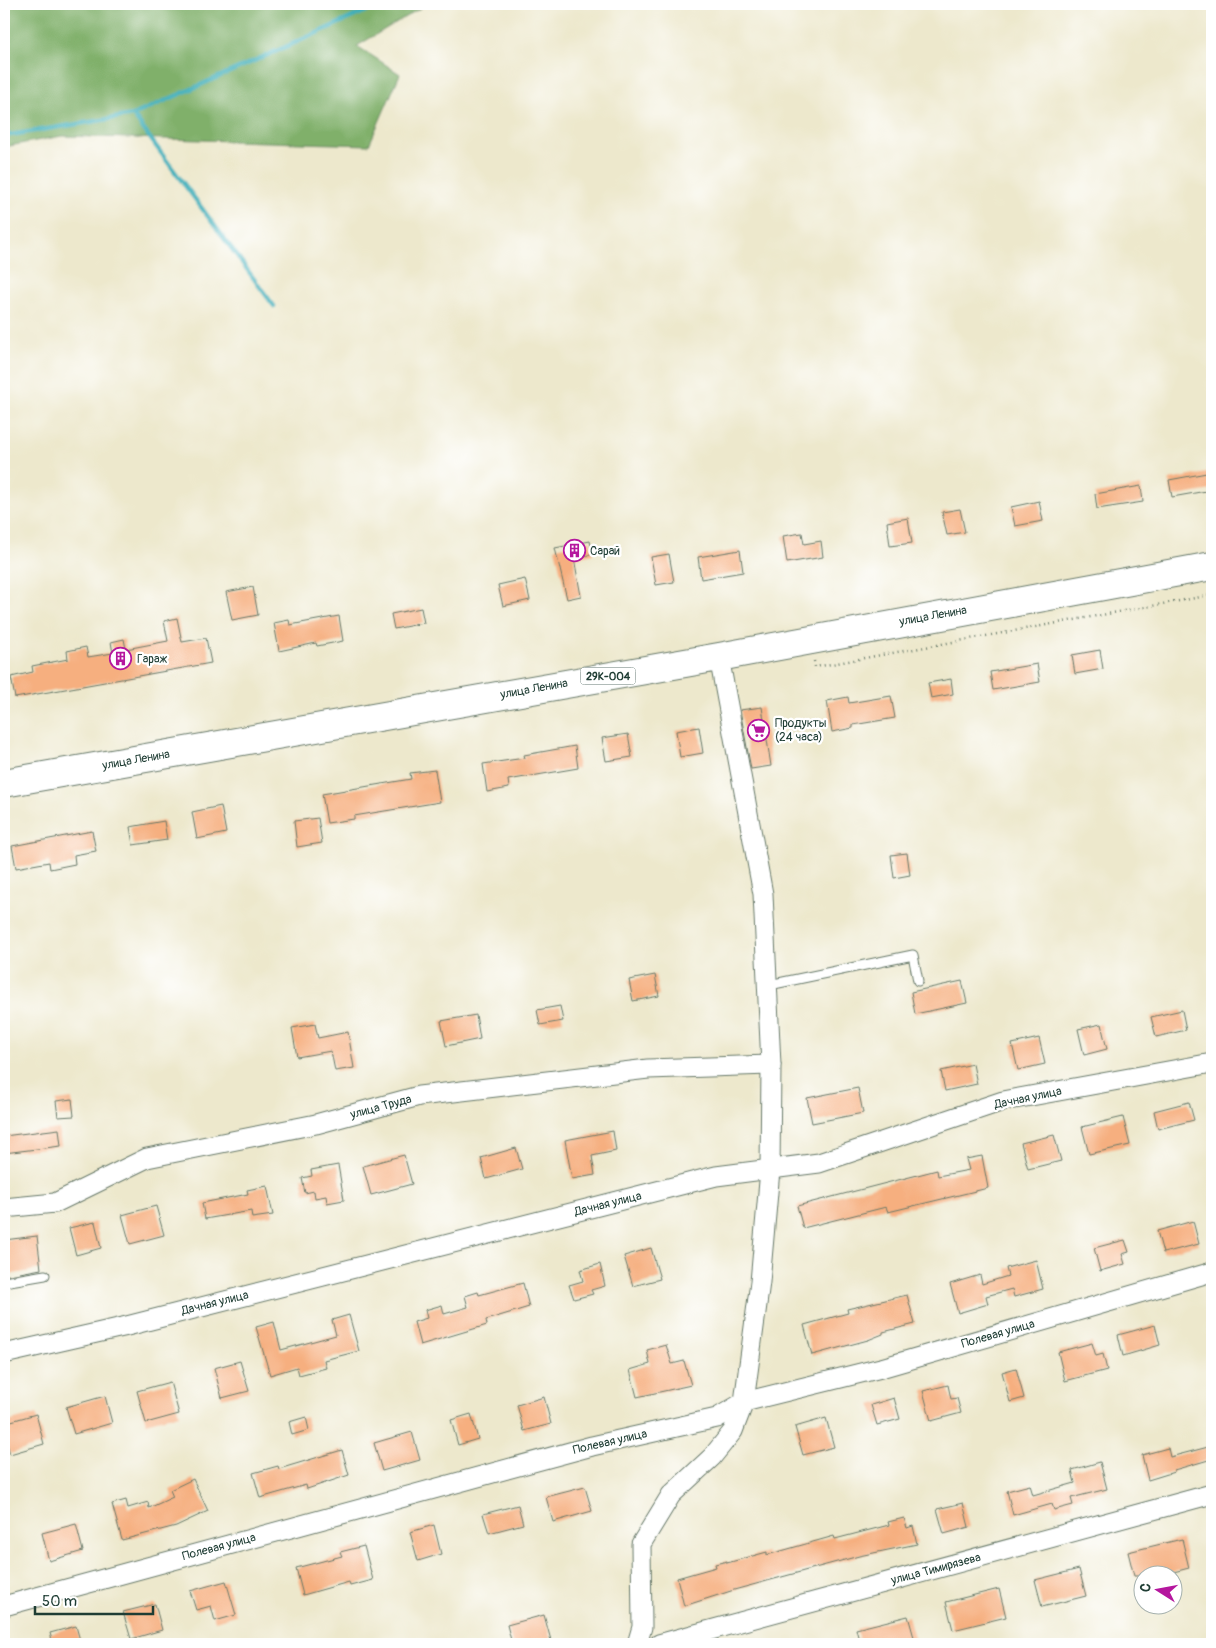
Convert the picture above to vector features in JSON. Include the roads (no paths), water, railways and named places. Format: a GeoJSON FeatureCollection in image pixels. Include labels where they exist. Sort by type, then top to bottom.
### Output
{"type":"FeatureCollection","features":[{"type":"Feature","properties":{"kind":"main road","name":"улица Ленина"},"geometry":{"type":"LineString","coordinates":[[4,784],[719,657],[1212,566]]}},
{"type":"Feature","properties":{"kind":"street"},"geometry":{"type":"LineString","coordinates":[[637,1644],[642,1627],[641,1544],[671,1495],[712,1457],[733,1431],[744,1402],[760,1282],[770,1170],[771,1065],[769,985],[762,894],[719,657]]}},
{"type":"Feature","properties":{"kind":"street","name":"Дачная улица"},"geometry":{"type":"LineString","coordinates":[[4,1354],[133,1324],[716,1176],[819,1163],[1003,1101],[1212,1063]]}},
{"type":"Feature","properties":{"kind":"street","name":"улица Труда"},"geometry":{"type":"LineString","coordinates":[[4,1208],[55,1203],[147,1158],[316,1124],[419,1096],[648,1069],[771,1065]]}},
{"type":"Feature","properties":{"kind":"street","name":"Полевая улица"},"geometry":{"type":"LineString","coordinates":[[4,1606],[592,1446],[717,1418],[744,1402],[881,1368],[1212,1272]]}},
{"type":"Feature","properties":{"kind":"street","name":"улица Тимирязева"},"geometry":{"type":"LineString","coordinates":[[659,1644],[1212,1494]]}},
{"type":"Feature","properties":{"kind":"lane"},"geometry":{"type":"LineString","coordinates":[[769,985],[912,955],[918,981]]}},
{"type":"Feature","properties":{"kind":"lane"},"geometry":{"type":"LineString","coordinates":[[4,1282],[45,1275]]}},
{"type":"Feature","properties":{"kind":"waterway"},"geometry":{"type":"LineString","coordinates":[[4,136],[133,115],[382,4]]}},
{"type":"Feature","properties":{"kind":"waterway"},"geometry":{"type":"LineString","coordinates":[[133,115],[274,306]]}},
{"type":"Feature","properties":{"kind":"place","name":"Сарай"},"geometry":{"type":"Point","coordinates":[574,551]}},
{"type":"Feature","properties":{"kind":"place","name":"Гараж"},"geometry":{"type":"Point","coordinates":[121,659]}},
{"type":"Feature","properties":{"kind":"place","name":"Продукты (24 часа)"},"geometry":{"type":"Point","coordinates":[759,730]}}]}
